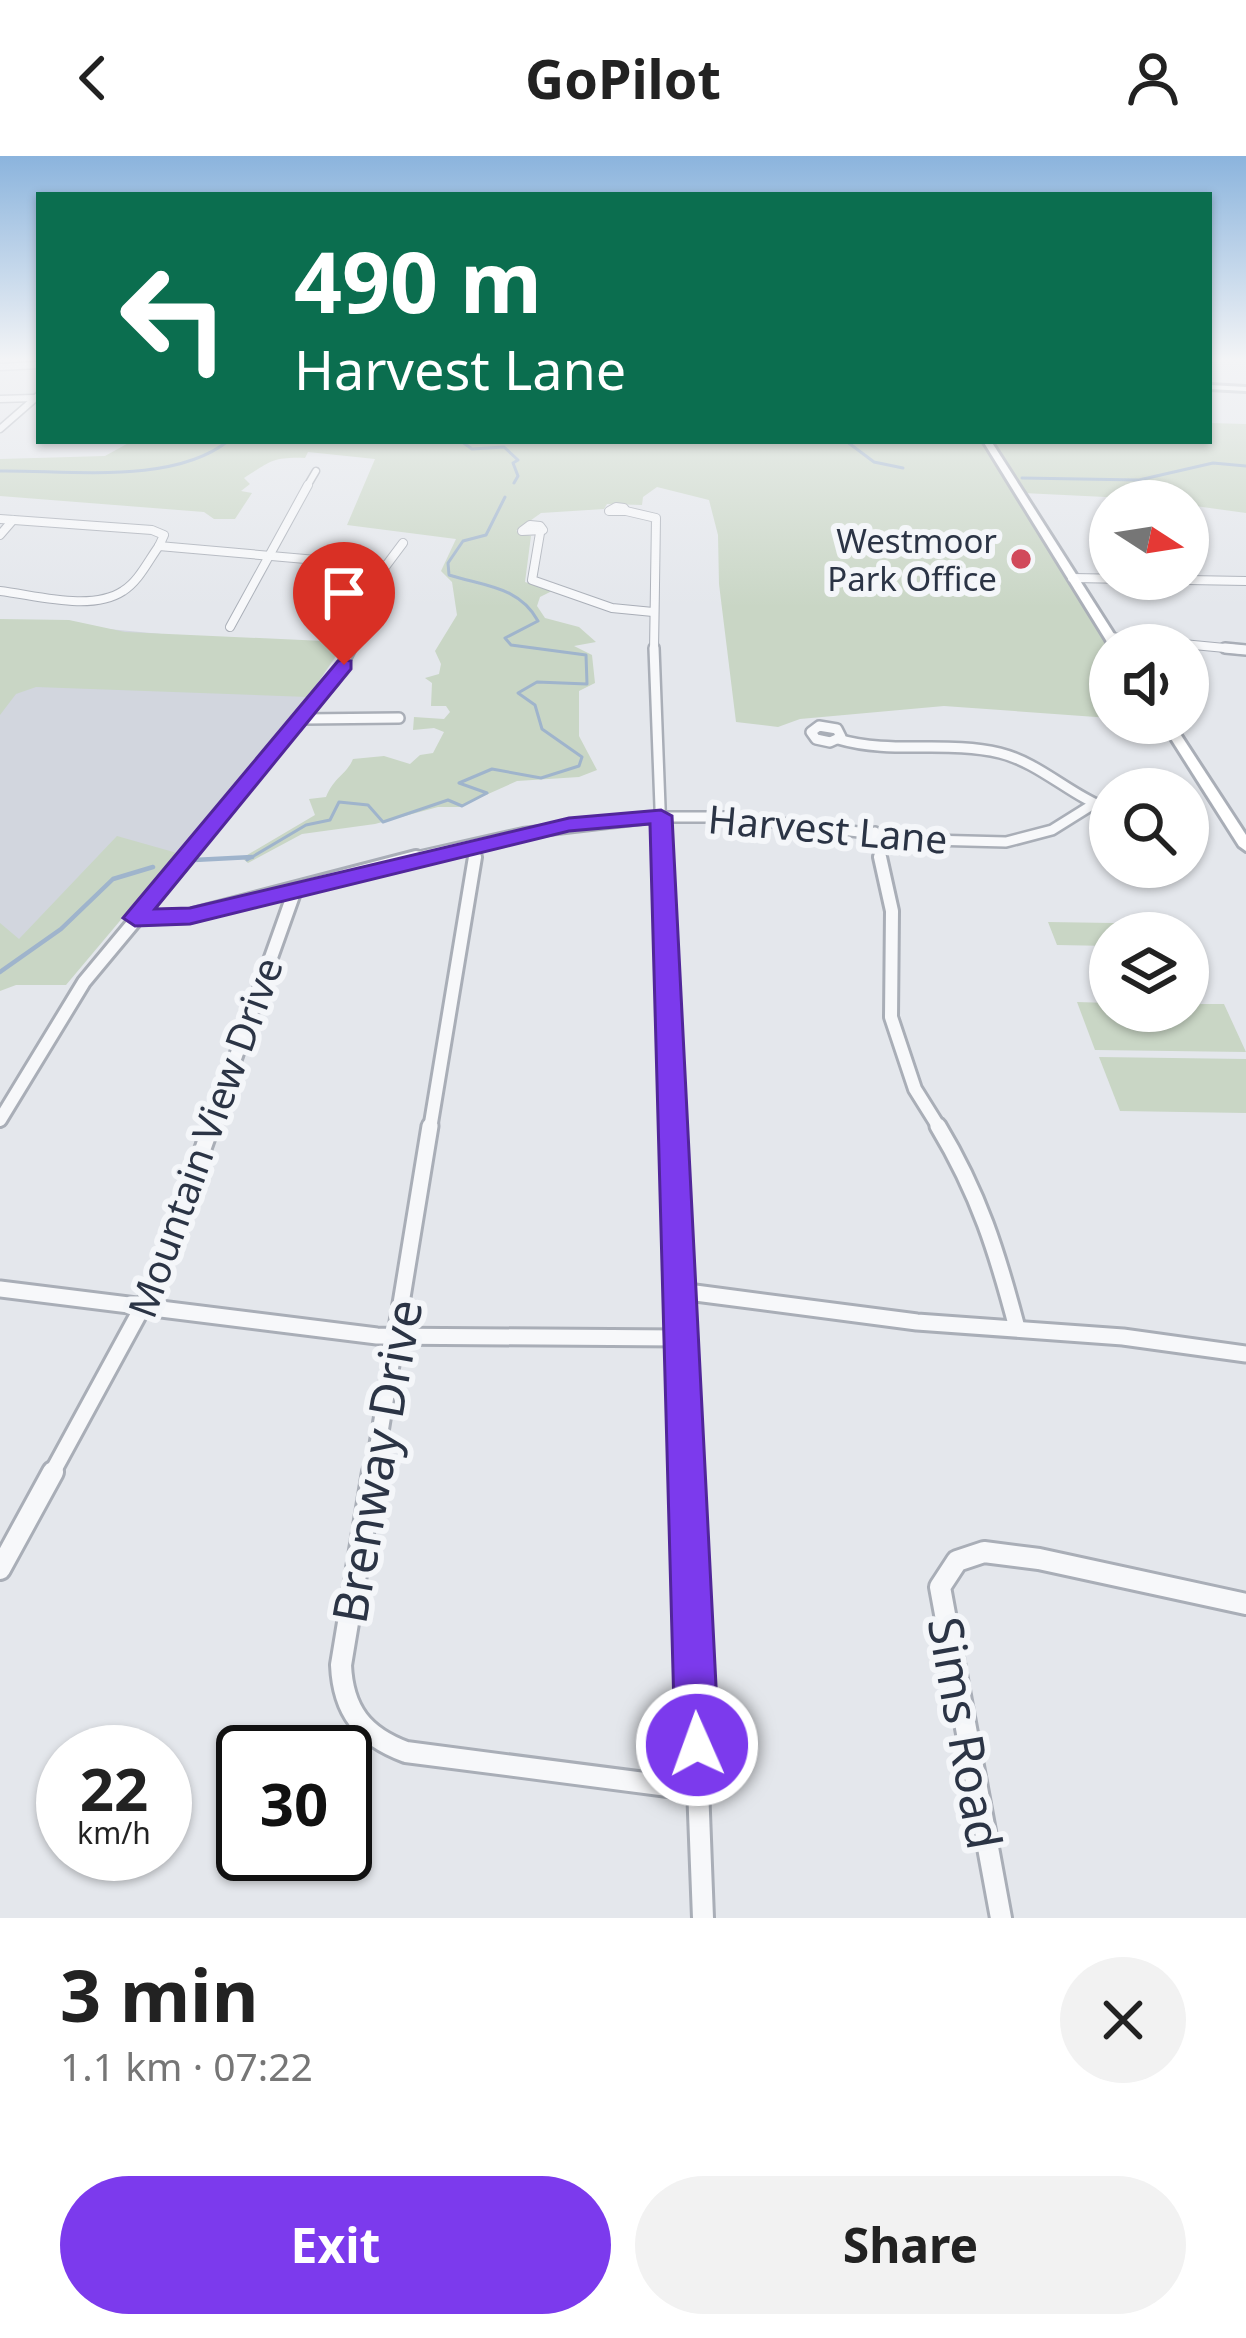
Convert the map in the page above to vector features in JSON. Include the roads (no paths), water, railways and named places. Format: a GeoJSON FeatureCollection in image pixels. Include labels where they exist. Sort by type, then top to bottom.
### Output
{"type":"FeatureCollection","features":[{"type":"Feature","properties":{"kind":"street"},"geometry":{"type":"LineString","coordinates":[[989,444],[1102,624]]}},
{"type":"Feature","properties":{"kind":"street"},"geometry":{"type":"LineString","coordinates":[[230,628],[316,471]]}},
{"type":"Feature","properties":{"kind":"street"},"geometry":{"type":"LineString","coordinates":[[626,511],[656,518],[653,612],[703,1918]]}},
{"type":"Feature","properties":{"kind":"street"},"geometry":{"type":"LineString","coordinates":[[0,519],[152,530],[164,535],[127,588],[114,595],[89,598],[0,591]]}},
{"type":"Feature","properties":{"kind":"street"},"geometry":{"type":"LineString","coordinates":[[0,536],[13,520]]}},
{"type":"Feature","properties":{"kind":"street"},"geometry":{"type":"LineString","coordinates":[[539,532],[532,580],[612,608],[653,612]]}},
{"type":"Feature","properties":{"kind":"street"},"geometry":{"type":"LineString","coordinates":[[0,1120],[61,1013],[304,719],[352,651],[385,566],[404,543]]}},
{"type":"Feature","properties":{"kind":"street"},"geometry":{"type":"LineString","coordinates":[[159,546],[385,566]]}},
{"type":"Feature","properties":{"kind":"street"},"geometry":{"type":"LineString","coordinates":[[1072,578],[1246,581]]}},
{"type":"Feature","properties":{"kind":"street"},"geometry":{"type":"LineString","coordinates":[[1209,647],[1246,650]]}},
{"type":"Feature","properties":{"kind":"street"},"geometry":{"type":"LineString","coordinates":[[304,719],[399,718]]}},
{"type":"Feature","properties":{"kind":"street"},"geometry":{"type":"LineString","coordinates":[[838,740],[880,752],[957,748],[1003,754],[1031,765],[1089,803]]}},
{"type":"Feature","properties":{"kind":"street"},"geometry":{"type":"LineString","coordinates":[[1181,744],[1246,845]]}},
{"type":"Feature","properties":{"kind":"street","name":"Harvest Lane"},"geometry":{"type":"LineString","coordinates":[[135,918],[174,919],[583,822],[661,816],[779,820],[963,841],[1026,839],[1064,824],[1089,807]]}},
{"type":"Feature","properties":{"kind":"street"},"geometry":{"type":"LineString","coordinates":[[874,832],[892,911],[891,1017],[900,1054],[915,1089],[971,1180],[1017,1328]]}},
{"type":"Feature","properties":{"kind":"street","name":"Brenway Drive"},"geometry":{"type":"LineString","coordinates":[[477,845],[341,1665],[344,1701],[364,1733],[406,1752],[699,1790]]}},
{"type":"Feature","properties":{"kind":"street","name":"Mountain View Drive"},"geometry":{"type":"LineString","coordinates":[[0,1569],[145,1308],[295,890]]}},
{"type":"Feature","properties":{"kind":"street"},"geometry":{"type":"LineString","coordinates":[[0,1289],[398,1338],[680,1338]]}},
{"type":"Feature","properties":{"kind":"street"},"geometry":{"type":"LineString","coordinates":[[680,1291],[756,1297],[919,1322],[1142,1337],[1246,1354]]}},
{"type":"Feature","properties":{"kind":"street","name":"Sims Road"},"geometry":{"type":"LineString","coordinates":[[1001,1918],[940,1587],[957,1561],[984,1552],[1039,1559],[1246,1604]]}},
{"type":"Feature","properties":{"kind":"waterway"},"geometry":{"type":"LineString","coordinates":[[0,471],[150,470],[205,455],[223,444]]}},
{"type":"Feature","properties":{"kind":"waterway"},"geometry":{"type":"LineString","coordinates":[[465,444],[472,449],[504,447],[518,460],[513,463],[518,476],[514,483]]}},
{"type":"Feature","properties":{"kind":"waterway"},"geometry":{"type":"LineString","coordinates":[[850,444],[874,462],[903,468]]}},
{"type":"Feature","properties":{"kind":"waterway"},"geometry":{"type":"LineString","coordinates":[[1022,478],[1139,480],[1213,463],[1246,466]]}},
{"type":"Feature","properties":{"kind":"waterway"},"geometry":{"type":"LineString","coordinates":[[247,860],[306,825],[330,820],[339,802],[368,805],[383,822],[448,800],[462,806],[487,793],[459,783],[492,769],[541,778],[579,766],[582,757],[542,729],[535,705],[518,693],[537,682],[587,684],[586,655],[511,645],[505,638],[538,621],[530,609],[499,589],[449,575],[448,563],[463,541],[486,535],[505,497]]}},
{"type":"Feature","properties":{"kind":"waterway"},"geometry":{"type":"LineString","coordinates":[[199,860],[194,860],[252,857]]}},
{"type":"Feature","properties":{"kind":"waterway"},"geometry":{"type":"LineString","coordinates":[[0,972],[61,929],[113,879],[153,867]]}},
{"type":"Feature","properties":{"kind":"place","name":"Westmoor Park Office"},"geometry":{"type":"Point","coordinates":[1021,559]}}]}
